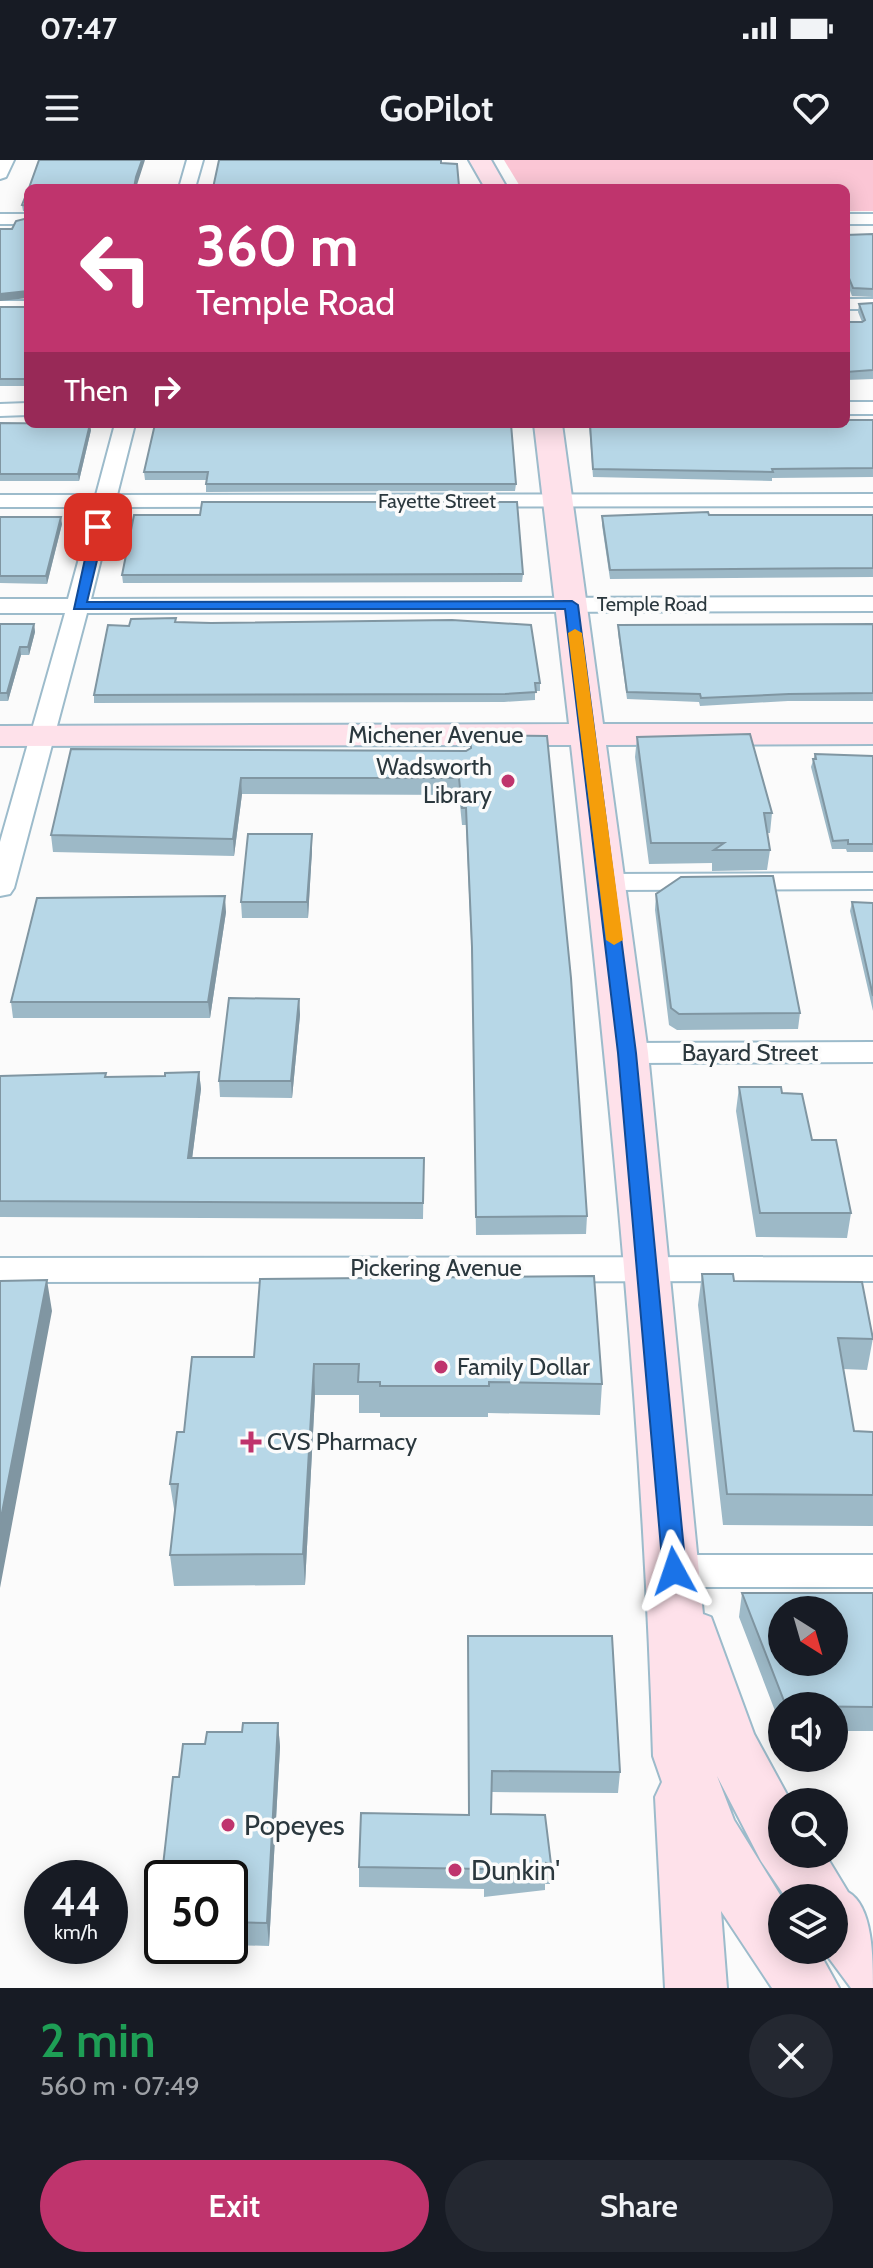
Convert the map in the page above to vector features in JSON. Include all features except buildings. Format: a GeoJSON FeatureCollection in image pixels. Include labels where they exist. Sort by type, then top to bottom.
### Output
{"type":"FeatureCollection","features":[{"type":"Feature","properties":{"kind":"main road"},"geometry":{"type":"LineString","coordinates":[[480,160],[494,184]]}},
{"type":"Feature","properties":{"kind":"main road"},"geometry":{"type":"LineString","coordinates":[[549,428],[627,1053],[674,1571],[681,1756],[696,1988]]}},
{"type":"Feature","properties":{"kind":"main road","name":"Michener Avenue"},"geometry":{"type":"LineString","coordinates":[[0,736],[873,734]]}},
{"type":"Feature","properties":{"kind":"main road"},"geometry":{"type":"LineString","coordinates":[[674,1571],[713,1704],[745,1777],[768,1817]]}},
{"type":"Feature","properties":{"kind":"main road"},"geometry":{"type":"LineString","coordinates":[[681,1756],[714,1841],[732,1876],[768,1929]]}},
{"type":"Feature","properties":{"kind":"main road"},"geometry":{"type":"LineString","coordinates":[[848,1934],[873,1968]]}},
{"type":"Feature","properties":{"kind":"main road"},"geometry":{"type":"LineString","coordinates":[[792,1964],[808,1988]]}},
{"type":"Feature","properties":{"kind":"street"},"geometry":{"type":"LineString","coordinates":[[0,174],[6,160]]}},
{"type":"Feature","properties":{"kind":"street"},"geometry":{"type":"LineString","coordinates":[[188,184],[195,160]]}},
{"type":"Feature","properties":{"kind":"street"},"geometry":{"type":"LineString","coordinates":[[0,219],[24,219]]}},
{"type":"Feature","properties":{"kind":"street"},"geometry":{"type":"LineString","coordinates":[[850,219],[873,219]]}},
{"type":"Feature","properties":{"kind":"street"},"geometry":{"type":"LineString","coordinates":[[850,304],[873,304]]}},
{"type":"Feature","properties":{"kind":"street"},"geometry":{"type":"LineString","coordinates":[[0,306],[24,306]]}},
{"type":"Feature","properties":{"kind":"street"},"geometry":{"type":"LineString","coordinates":[[850,408],[873,408]]}},
{"type":"Feature","properties":{"kind":"street"},"geometry":{"type":"LineString","coordinates":[[0,410],[24,409]]}},
{"type":"Feature","properties":{"kind":"street"},"geometry":{"type":"LineString","coordinates":[[0,884],[44,736],[124,428]]}},
{"type":"Feature","properties":{"kind":"street","name":"Fayette Street"},"geometry":{"type":"LineString","coordinates":[[0,501],[873,500]]}},
{"type":"Feature","properties":{"kind":"street","name":"Temple Road"},"geometry":{"type":"LineString","coordinates":[[0,606],[873,604]]}},
{"type":"Feature","properties":{"kind":"street"},"geometry":{"type":"LineString","coordinates":[[606,882],[873,881]]}},
{"type":"Feature","properties":{"kind":"street","name":"Bayard Street"},"geometry":{"type":"LineString","coordinates":[[627,1053],[873,1052]]}},
{"type":"Feature","properties":{"kind":"street","name":"Pickering Avenue"},"geometry":{"type":"LineString","coordinates":[[0,1270],[873,1269]]}},
{"type":"Feature","properties":{"kind":"street"},"geometry":{"type":"LineString","coordinates":[[674,1571],[873,1571]]}},
{"type":"Feature","properties":{"kind":"shaded area"},"geometry":{"type":"Polygon","coordinates":[[[504,160],[873,160],[873,211],[850,211],[850,184],[519,184],[504,160]]]}},
{"type":"Feature","properties":{"kind":"slow traffic"},"geometry":{"type":"LineString","coordinates":[[575,633],[614,940]]}},
{"type":"Feature","properties":{"kind":"place","name":"Wadsworth Library"},"geometry":{"type":"Point","coordinates":[508,781]}},
{"type":"Feature","properties":{"kind":"place","name":"Family Dollar"},"geometry":{"type":"Point","coordinates":[441,1367]}},
{"type":"Feature","properties":{"kind":"place","name":"CVS Pharmacy"},"geometry":{"type":"Point","coordinates":[251,1442]}},
{"type":"Feature","properties":{"kind":"place","name":"Popeyes"},"geometry":{"type":"Point","coordinates":[228,1825]}},
{"type":"Feature","properties":{"kind":"place","name":"Dunkin'"},"geometry":{"type":"Point","coordinates":[455,1870]}},
{"type":"Feature","properties":{"kind":"route"},"geometry":{"type":"LineString","coordinates":[[98,527],[79,606],[572,605],[627,1053],[674,1571]]}}]}
